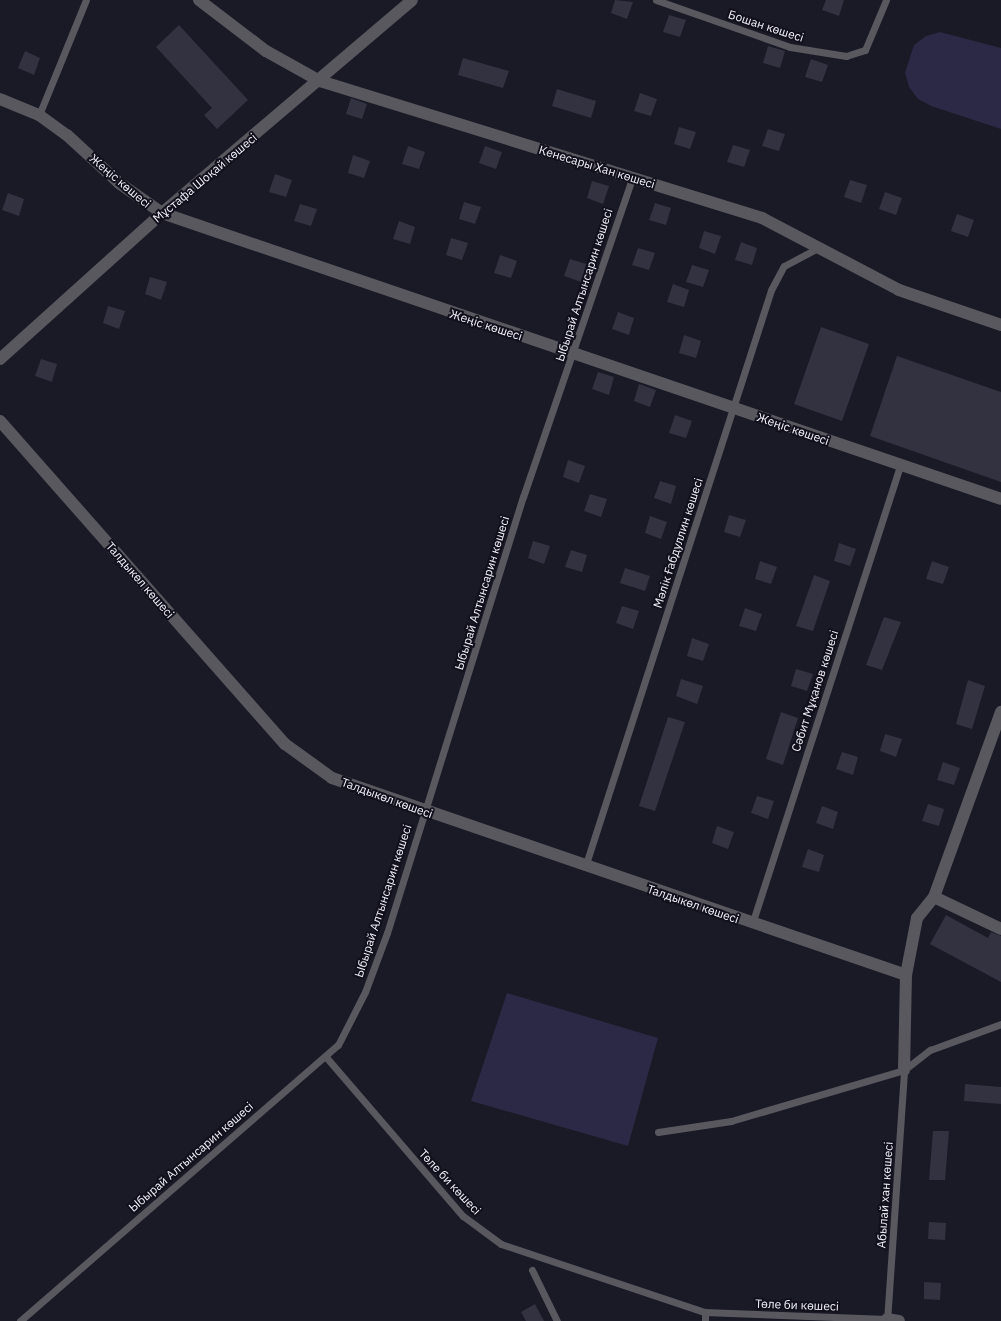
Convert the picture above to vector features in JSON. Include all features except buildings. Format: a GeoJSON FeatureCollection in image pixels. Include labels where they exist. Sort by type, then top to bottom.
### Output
{"type":"FeatureCollection","features":[{"type":"Feature","properties":{"kind":"street","name":"Кенесары Хан көшесі"},"geometry":{"type":"LineString","coordinates":[[199,0],[266,51],[320,80],[762,218],[820,246],[899,290],[1001,325]]}},
{"type":"Feature","properties":{"kind":"street","name":"Мұстафа Шоқай көшесі"},"geometry":{"type":"LineString","coordinates":[[0,359],[162,213],[320,80],[412,0]]}},
{"type":"Feature","properties":{"kind":"street","name":"Жеңіс көшесі"},"geometry":{"type":"LineString","coordinates":[[0,98],[39,115],[66,134],[119,183],[162,213],[1001,499]]}},
{"type":"Feature","properties":{"kind":"street","name":"Талдыкөл көшесі"},"geometry":{"type":"LineString","coordinates":[[0,421],[285,744],[332,778],[424,812],[906,975]]}},
{"type":"Feature","properties":{"kind":"street"},"geometry":{"type":"LineString","coordinates":[[904,1070],[906,975],[917,918],[934,897],[1001,712]]}},
{"type":"Feature","properties":{"kind":"street"},"geometry":{"type":"LineString","coordinates":[[934,897],[1001,930]]}},
{"type":"Feature","properties":{"kind":"lane"},"geometry":{"type":"LineString","coordinates":[[39,115],[86,0]]}},
{"type":"Feature","properties":{"kind":"lane","name":"Бошан көшесі"},"geometry":{"type":"LineString","coordinates":[[656,0],[790,47],[846,56],[865,50],[886,0]]}},
{"type":"Feature","properties":{"kind":"lane","name":"Ыбырай Алтынсарин көшесі"},"geometry":{"type":"LineString","coordinates":[[20,1321],[338,1045],[365,992],[424,812],[523,497],[632,178]]}},
{"type":"Feature","properties":{"kind":"lane","name":"Мәлік Ғабдуллин көшесі"},"geometry":{"type":"LineString","coordinates":[[585,867],[771,290],[784,266],[820,246]]}},
{"type":"Feature","properties":{"kind":"lane","name":"Сәбит Мұқанов көшесі"},"geometry":{"type":"LineString","coordinates":[[752,924],[900,465]]}},
{"type":"Feature","properties":{"kind":"lane"},"geometry":{"type":"LineString","coordinates":[[658,1132],[731,1121],[904,1070],[930,1050],[1001,1024]]}},
{"type":"Feature","properties":{"kind":"lane","name":"Төле би көшесі"},"geometry":{"type":"LineString","coordinates":[[326,1057],[463,1216],[501,1244],[705,1312],[891,1320]]}},
{"type":"Feature","properties":{"kind":"lane","name":"Абылай хан көшесі"},"geometry":{"type":"LineString","coordinates":[[891,1320],[904,1070]]}},
{"type":"Feature","properties":{"kind":"lane"},"geometry":{"type":"LineString","coordinates":[[532,1270],[557,1321]]}},
{"type":"Feature","properties":{"kind":"lane"},"geometry":{"type":"LineString","coordinates":[[705,1312],[705,1321]]}},
{"type":"Feature","properties":{"kind":"shaded area"},"geometry":{"type":"Polygon","coordinates":[[[940,32],[1001,48],[1001,129],[931,106],[918,99],[909,87],[905,73],[914,45],[926,36],[940,32]]]}},
{"type":"Feature","properties":{"kind":"shaded area"},"geometry":{"type":"Polygon","coordinates":[[[507,993],[658,1038],[628,1146],[471,1101],[507,993]]]}}]}
